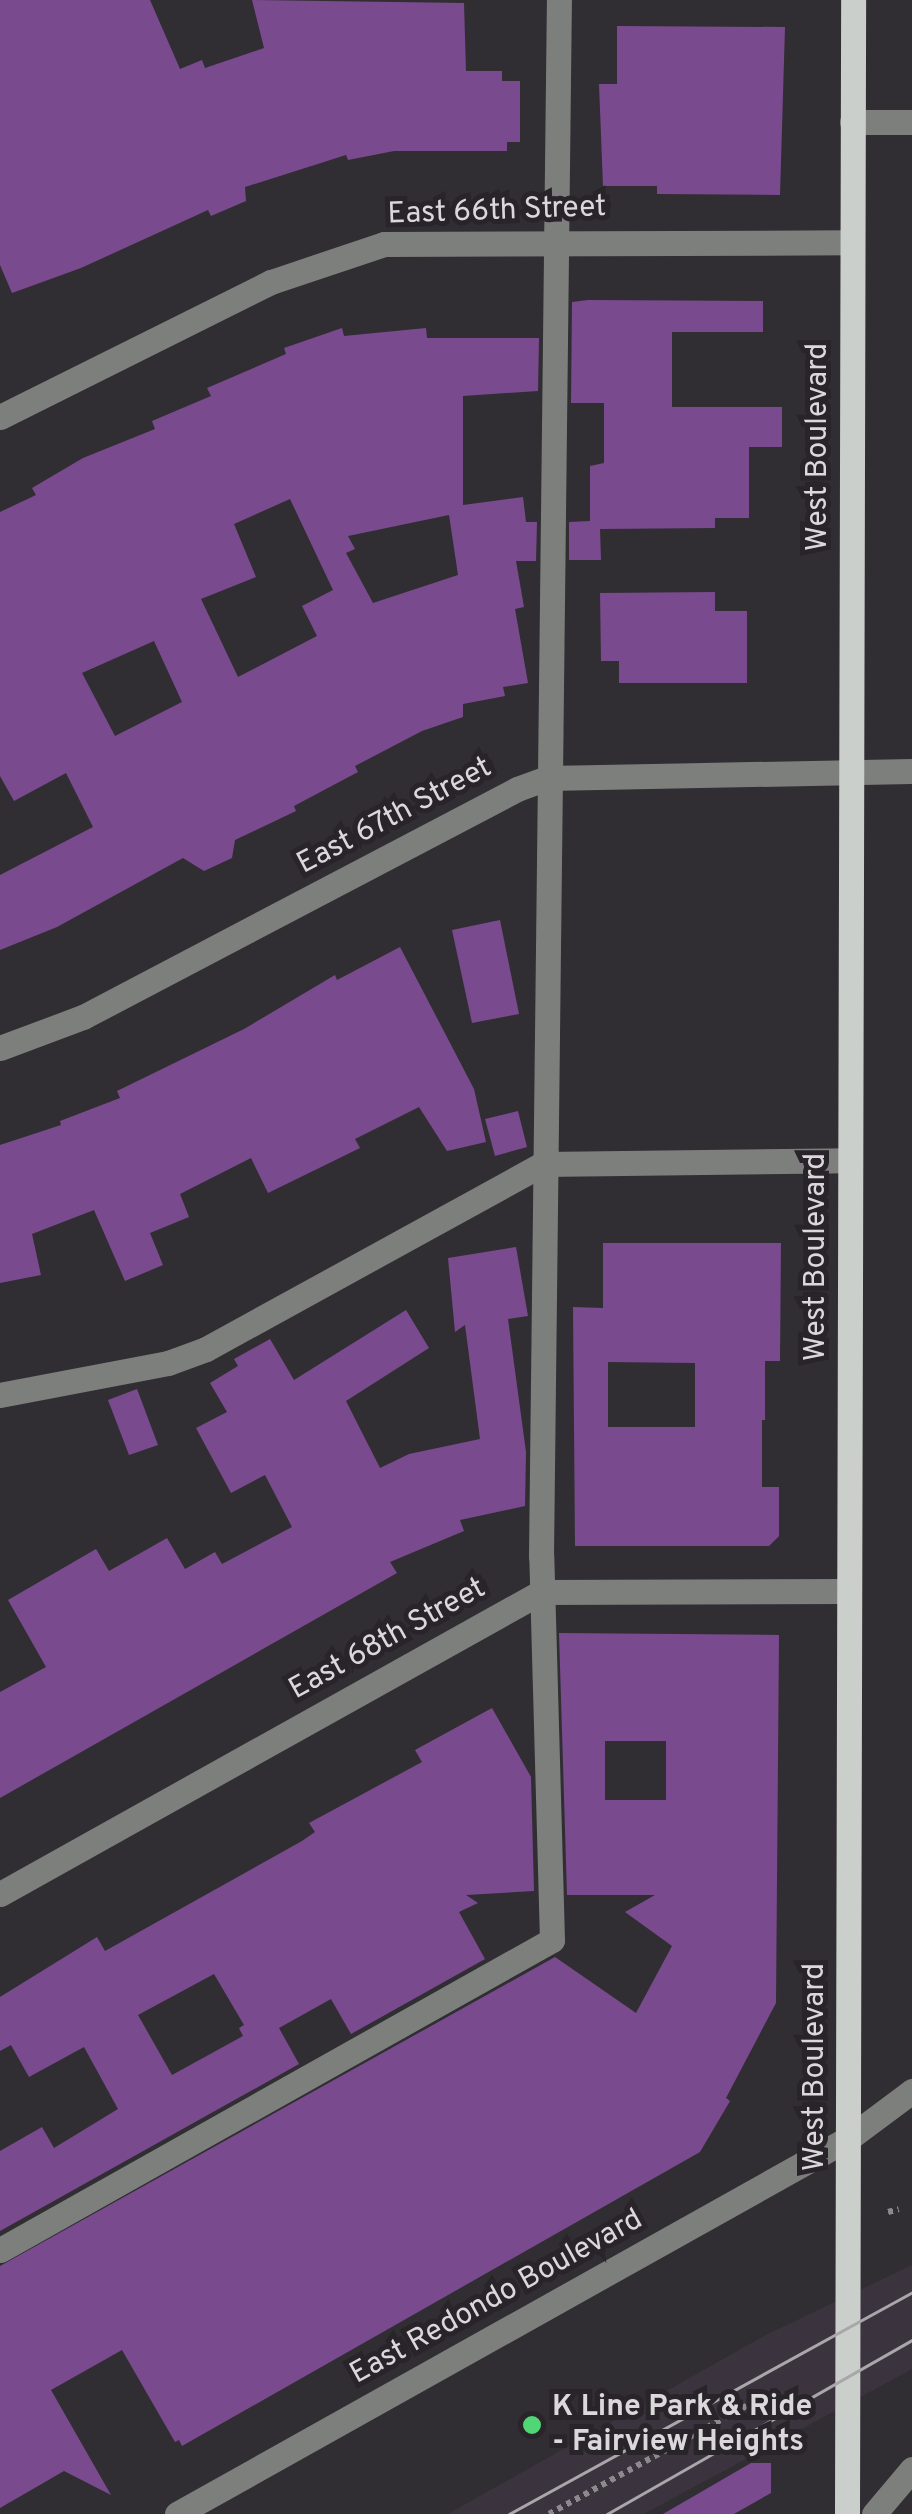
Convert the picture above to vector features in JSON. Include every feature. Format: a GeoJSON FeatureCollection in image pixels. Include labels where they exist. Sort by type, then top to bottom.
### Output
{"type":"FeatureCollection","features":[{"type":"Feature","properties":{"kind":"main road","name":"West Boulevard"},"geometry":{"type":"LineString","coordinates":[[847,2514],[853,0]]}},
{"type":"Feature","properties":{"kind":"street"},"geometry":{"type":"LineString","coordinates":[[0,2250],[552,1940],[541,1592],[559,0]]}},
{"type":"Feature","properties":{"kind":"street"},"geometry":{"type":"LineString","coordinates":[[852,122],[912,122]]}},
{"type":"Feature","properties":{"kind":"street","name":"East 66th Street"},"geometry":{"type":"LineString","coordinates":[[0,417],[271,282],[384,244],[852,242]]}},
{"type":"Feature","properties":{"kind":"street","name":"East 67th Street"},"geometry":{"type":"LineString","coordinates":[[0,1048],[83,1018],[517,789],[548,778],[912,770]]}},
{"type":"Feature","properties":{"kind":"street"},"geometry":{"type":"LineString","coordinates":[[0,1394],[168,1362],[206,1349],[543,1164],[850,1160]]}},
{"type":"Feature","properties":{"kind":"street","name":"East 68th Street"},"geometry":{"type":"LineString","coordinates":[[0,1894],[541,1592],[847,1591]]}},
{"type":"Feature","properties":{"kind":"street","name":"East Redondo Boulevard"},"geometry":{"type":"LineString","coordinates":[[176,2514],[849,2138],[912,2090]]}},
{"type":"Feature","properties":{"kind":"street"},"geometry":{"type":"LineString","coordinates":[[874,2514],[912,2468]]}},
{"type":"Feature","properties":{"kind":"path"},"geometry":{"type":"LineString","coordinates":[[888,2212],[899,2208]]}},
{"type":"Feature","properties":{"kind":"path"},"geometry":{"type":"LineString","coordinates":[[549,2514],[772,2392]]}},
{"type":"Feature","properties":{"kind":"shaded area"},"geometry":{"type":"Polygon","coordinates":[[[912,2265],[912,2369],[644,2514],[448,2514],[764,2336],[912,2265]]]}},
{"type":"Feature","properties":{"kind":"building"},"geometry":{"type":"Polygon","coordinates":[[[0,0],[150,0],[180,69],[202,60],[205,68],[264,48],[252,0],[464,3],[466,71],[502,71],[502,81],[520,81],[520,142],[507,142],[507,151],[394,151],[348,160],[346,155],[245,187],[246,201],[211,216],[208,210],[81,268],[12,293],[0,265],[0,0]]]}},
{"type":"Feature","properties":{"kind":"building"},"geometry":{"type":"Polygon","coordinates":[[[617,26],[785,27],[780,195],[657,194],[657,186],[603,186],[599,84],[617,84],[617,26]]]}},
{"type":"Feature","properties":{"kind":"building"},"geometry":{"type":"Polygon","coordinates":[[[763,301],[763,332],[672,332],[672,407],[782,407],[782,447],[749,447],[749,518],[715,518],[715,528],[600,529],[601,560],[569,560],[569,522],[590,521],[590,466],[604,463],[604,403],[571,403],[572,302],[763,301]]]}},
{"type":"Feature","properties":{"kind":"building"},"geometry":{"type":"Polygon","coordinates":[[[342,328],[344,336],[426,328],[427,338],[539,338],[538,391],[463,396],[463,505],[523,497],[526,522],[537,522],[536,561],[516,561],[524,607],[515,609],[528,683],[503,687],[505,696],[463,704],[463,717],[422,731],[355,766],[358,772],[294,806],[296,811],[235,840],[232,858],[204,871],[183,858],[57,927],[0,950],[0,875],[93,827],[66,773],[14,801],[0,776],[0,512],[36,495],[32,488],[83,458],[155,429],[152,421],[211,396],[207,388],[286,354],[284,348],[342,328]],[[290,499],[234,524],[256,577],[201,599],[238,677],[317,636],[302,606],[333,590],[290,499]],[[449,515],[348,536],[355,549],[346,553],[373,603],[458,575],[449,515]],[[154,641],[82,673],[115,736],[182,702],[154,641]]]}},
{"type":"Feature","properties":{"kind":"building"},"geometry":{"type":"Polygon","coordinates":[[[715,592],[715,611],[747,611],[747,683],[619,683],[619,661],[601,661],[600,593],[715,592]]]}},
{"type":"Feature","properties":{"kind":"building"},"geometry":{"type":"Polygon","coordinates":[[[500,920],[519,1014],[472,1023],[452,930],[500,920]]]}},
{"type":"Feature","properties":{"kind":"building"},"geometry":{"type":"Polygon","coordinates":[[[400,947],[474,1089],[486,1142],[447,1151],[419,1107],[355,1139],[360,1148],[268,1193],[251,1158],[180,1194],[189,1217],[150,1233],[163,1265],[125,1281],[94,1210],[32,1234],[41,1275],[0,1283],[0,1145],[61,1125],[60,1121],[120,1098],[117,1091],[244,1029],[335,975],[337,980],[400,947]]]}},
{"type":"Feature","properties":{"kind":"building"},"geometry":{"type":"Polygon","coordinates":[[[518,1111],[527,1147],[495,1156],[485,1119],[518,1111]]]}},
{"type":"Feature","properties":{"kind":"building"},"geometry":{"type":"Polygon","coordinates":[[[603,1243],[781,1243],[780,1361],[765,1361],[762,1420],[762,1487],[779,1487],[779,1536],[769,1546],[575,1546],[573,1307],[603,1308],[603,1243]],[[608,1362],[608,1427],[695,1427],[695,1363],[608,1362]]]}},
{"type":"Feature","properties":{"kind":"building"},"geometry":{"type":"Polygon","coordinates":[[[516,1247],[528,1316],[508,1319],[526,1452],[525,1506],[460,1520],[464,1531],[390,1562],[397,1573],[0,1798],[0,1692],[46,1667],[8,1600],[96,1549],[109,1571],[167,1538],[185,1569],[215,1552],[222,1564],[292,1527],[265,1475],[231,1493],[196,1428],[227,1412],[210,1383],[238,1366],[234,1359],[270,1339],[294,1380],[406,1310],[429,1348],[346,1401],[380,1468],[409,1454],[480,1439],[465,1325],[455,1332],[448,1258],[516,1247]]]}},
{"type":"Feature","properties":{"kind":"building"},"geometry":{"type":"Polygon","coordinates":[[[137,1389],[158,1445],[129,1455],[108,1400],[137,1389]]]}},
{"type":"Feature","properties":{"kind":"building"},"geometry":{"type":"Polygon","coordinates":[[[559,1633],[779,1635],[776,2003],[726,2098],[730,2101],[700,2152],[182,2446],[179,2440],[175,2442],[122,2350],[51,2390],[111,2495],[64,2471],[0,2508],[0,2266],[555,1957],[636,2013],[672,1946],[625,1912],[655,1895],[567,1895],[559,1633]],[[605,1741],[605,1800],[666,1800],[666,1741],[605,1741]]]}},
{"type":"Feature","properties":{"kind":"building"},"geometry":{"type":"Polygon","coordinates":[[[492,1708],[531,1777],[534,1891],[466,1895],[478,1903],[459,1912],[485,1959],[351,2034],[331,1999],[279,2028],[299,2064],[0,2231],[0,2151],[42,2127],[54,2148],[118,2109],[84,2047],[29,2077],[11,2045],[0,2051],[0,1997],[97,1937],[105,1951],[302,1841],[315,1832],[309,1823],[422,1762],[415,1750],[492,1708]],[[214,1974],[138,2015],[172,2075],[243,2036],[239,2028],[244,2025],[214,1974]]]}},
{"type":"Feature","properties":{"kind":"building"},"geometry":{"type":"Polygon","coordinates":[[[751,2463],[771,2463],[771,2493],[734,2514],[663,2514],[751,2463]]]}},
{"type":"Feature","properties":{"kind":"tram line"},"geometry":{"type":"LineString","coordinates":[[509,2514],[912,2292]]}},
{"type":"Feature","properties":{"kind":"tram line"},"geometry":{"type":"LineString","coordinates":[[607,2514],[912,2340]]}},
{"type":"Feature","properties":{"kind":"place","name":"K Line Park & Ride - Fairview Heights"},"geometry":{"type":"Point","coordinates":[532,2425]}}]}
